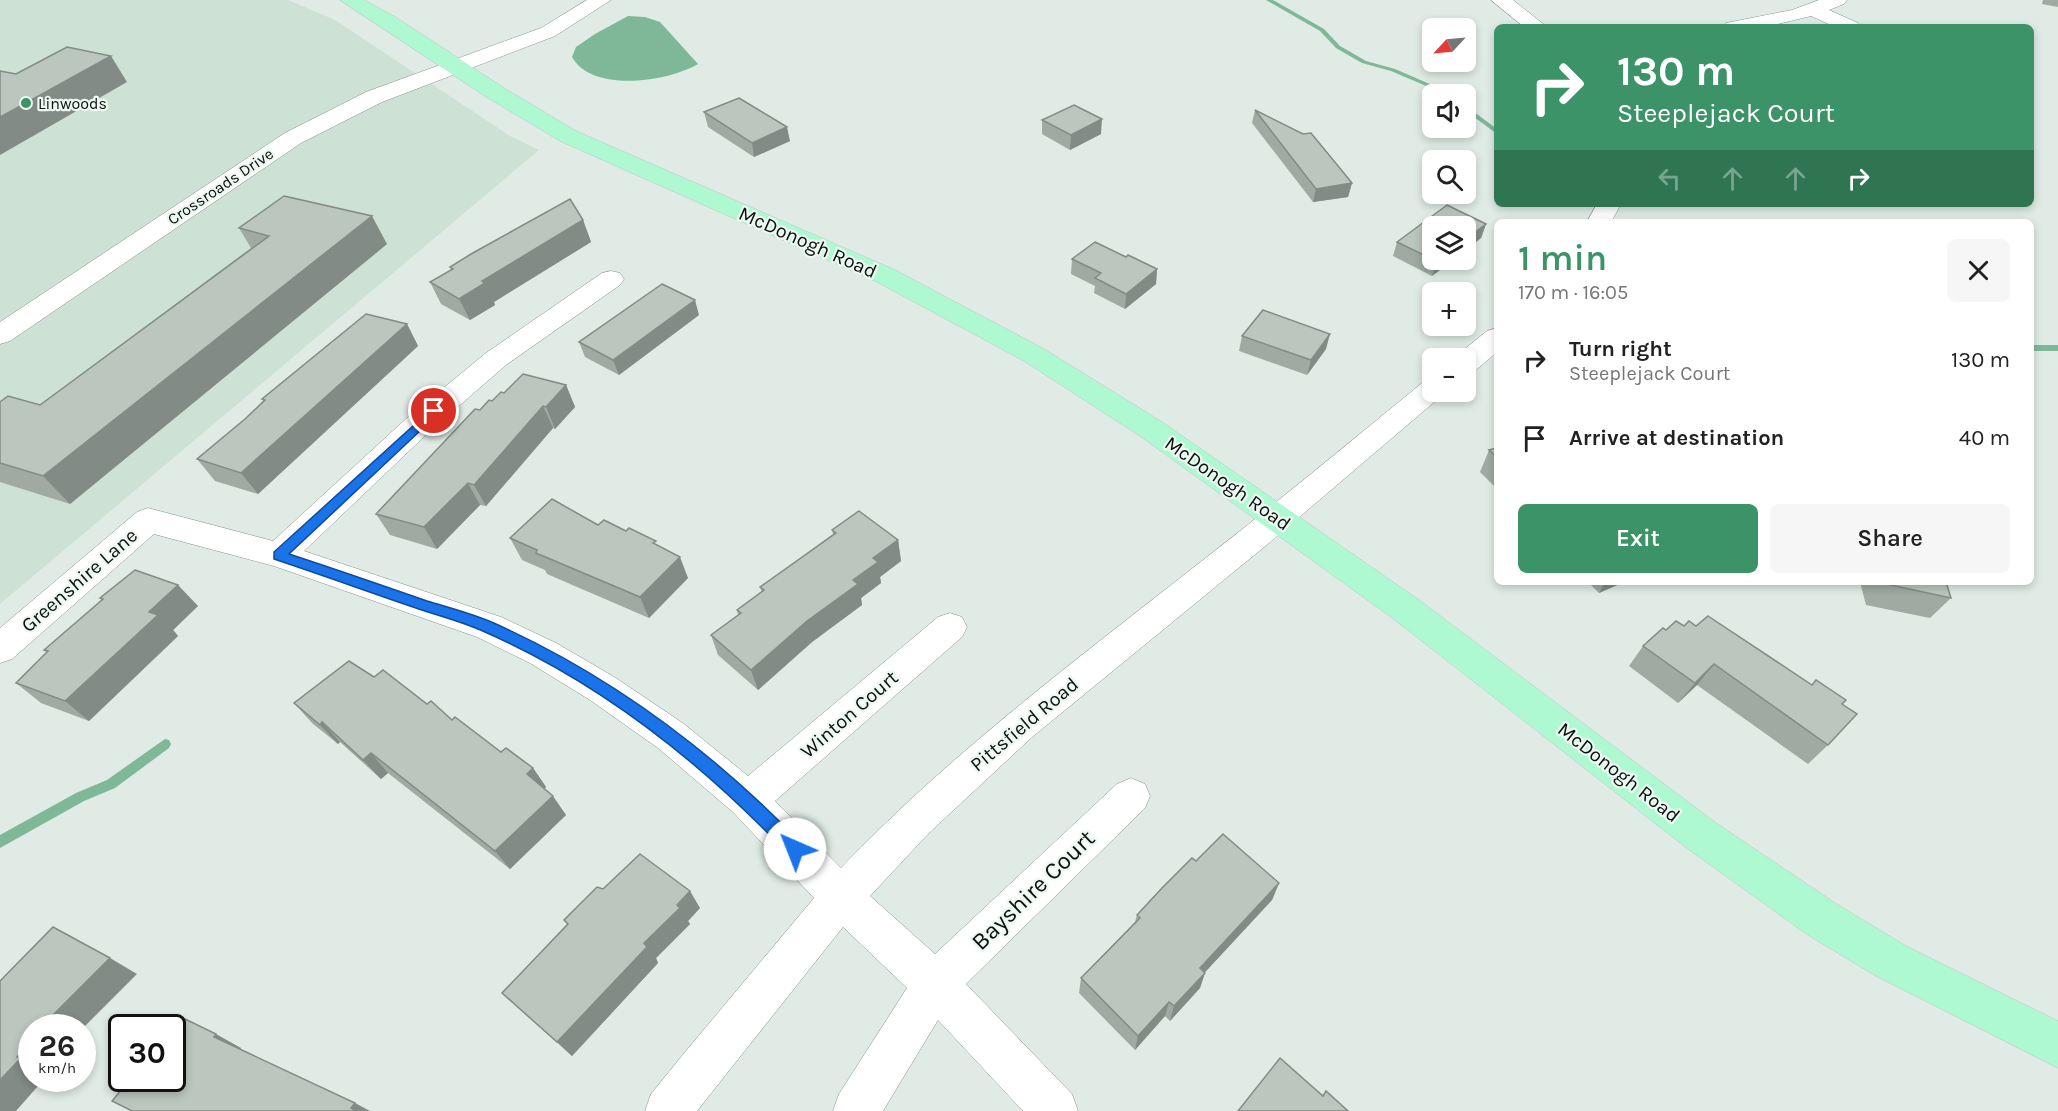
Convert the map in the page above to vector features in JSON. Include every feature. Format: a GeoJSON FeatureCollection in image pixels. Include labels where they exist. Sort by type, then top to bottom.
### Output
{"type":"FeatureCollection","features":[{"type":"Feature","properties":{"kind":"main road","name":"McDonogh Road"},"geometry":{"type":"LineString","coordinates":[[350,0],[390,22],[458,68],[568,136],[886,276],[985,327],[1150,429],[1278,518],[1407,610],[1702,836],[1823,920],[1892,961],[2058,1045]]}},
{"type":"Feature","properties":{"kind":"street","name":"Crossroads Drive"},"geometry":{"type":"LineString","coordinates":[[0,335],[292,138],[354,106],[548,32],[602,0]]}},
{"type":"Feature","properties":{"kind":"street"},"geometry":{"type":"LineString","coordinates":[[1501,0],[1533,24]]}},
{"type":"Feature","properties":{"kind":"street"},"geometry":{"type":"LineString","coordinates":[[1753,24],[1779,20],[1837,0]]}},
{"type":"Feature","properties":{"kind":"street"},"geometry":{"type":"LineString","coordinates":[[1813,10],[1844,24]]}},
{"type":"Feature","properties":{"kind":"street"},"geometry":{"type":"LineString","coordinates":[[279,555],[418,425],[496,358],[611,279]]}},
{"type":"Feature","properties":{"kind":"street"},"geometry":{"type":"LineString","coordinates":[[1476,355],[1494,340]]}},
{"type":"Feature","properties":{"kind":"street","name":"Pittsfield Road"},"geometry":{"type":"LineString","coordinates":[[668,1111],[737,1019],[842,898],[915,821],[992,750],[1422,398]]}},
{"type":"Feature","properties":{"kind":"street","name":"Greenshire Lane"},"geometry":{"type":"LineString","coordinates":[[0,649],[148,520],[279,555],[489,627],[543,653],[603,689],[671,736],[748,800],[842,898],[935,984],[1055,1111]]}},
{"type":"Feature","properties":{"kind":"street","name":"Winton Court"},"geometry":{"type":"LineString","coordinates":[[748,800],[950,627]]}},
{"type":"Feature","properties":{"kind":"street","name":"Bayshire Court"},"geometry":{"type":"LineString","coordinates":[[856,1111],[935,984],[1131,796]]}},
{"type":"Feature","properties":{"kind":"shaded area"},"geometry":{"type":"Polygon","coordinates":[[[0,0],[288,0],[335,20],[510,136],[539,150],[0,604],[0,0]]]}},
{"type":"Feature","properties":{"kind":"shaded area"},"geometry":{"type":"Polygon","coordinates":[[[628,16],[645,17],[660,22],[698,64],[668,76],[631,81],[596,76],[582,68],[572,57],[576,47],[628,16]]]}},
{"type":"Feature","properties":{"kind":"building"},"geometry":{"type":"Polygon","coordinates":[[[67,47],[111,56],[0,117],[0,71],[16,74],[67,47]]]}},
{"type":"Feature","properties":{"kind":"building"},"geometry":{"type":"Polygon","coordinates":[[[739,98],[787,127],[752,143],[704,112],[739,98]]]}},
{"type":"Feature","properties":{"kind":"building"},"geometry":{"type":"Polygon","coordinates":[[[1074,105],[1102,119],[1071,135],[1042,120],[1074,105]]]}},
{"type":"Feature","properties":{"kind":"building"},"geometry":{"type":"Polygon","coordinates":[[[1255,110],[1303,134],[1311,133],[1352,183],[1316,189],[1255,110]]]}},
{"type":"Feature","properties":{"kind":"building"},"geometry":{"type":"Polygon","coordinates":[[[284,196],[372,216],[43,476],[0,463],[0,402],[8,396],[40,405],[269,236],[239,228],[284,196]]]}},
{"type":"Feature","properties":{"kind":"building"},"geometry":{"type":"Polygon","coordinates":[[[570,199],[583,220],[482,281],[485,283],[459,299],[430,282],[453,269],[450,267],[471,254],[570,199]]]}},
{"type":"Feature","properties":{"kind":"building"},"geometry":{"type":"Polygon","coordinates":[[[1447,205],[1470,216],[1432,216],[1447,205]]]}},
{"type":"Feature","properties":{"kind":"building"},"geometry":{"type":"Polygon","coordinates":[[[1476,219],[1486,224],[1476,232],[1476,219]]]}},
{"type":"Feature","properties":{"kind":"building"},"geometry":{"type":"Polygon","coordinates":[[[1422,224],[1422,254],[1397,242],[1422,224]]]}},
{"type":"Feature","properties":{"kind":"building"},"geometry":{"type":"Polygon","coordinates":[[[1095,242],[1157,269],[1126,294],[1095,278],[1101,273],[1072,259],[1095,242]]]}},
{"type":"Feature","properties":{"kind":"building"},"geometry":{"type":"Polygon","coordinates":[[[662,284],[695,300],[613,360],[579,342],[662,284]]]}},
{"type":"Feature","properties":{"kind":"building"},"geometry":{"type":"Polygon","coordinates":[[[1263,310],[1330,334],[1311,360],[1242,336],[1263,310]]]}},
{"type":"Feature","properties":{"kind":"building"},"geometry":{"type":"Polygon","coordinates":[[[366,314],[407,324],[241,473],[197,459],[245,419],[265,400],[262,399],[366,314]]]}},
{"type":"Feature","properties":{"kind":"building"},"geometry":{"type":"Polygon","coordinates":[[[523,374],[566,385],[546,407],[543,406],[474,485],[468,483],[424,527],[376,514],[475,409],[480,410],[489,400],[492,401],[501,392],[504,393],[523,374]]]}},
{"type":"Feature","properties":{"kind":"building"},"geometry":{"type":"Polygon","coordinates":[[[552,499],[598,525],[604,520],[626,531],[629,528],[656,541],[653,543],[680,557],[640,597],[536,553],[537,550],[510,538],[552,499]]]}},
{"type":"Feature","properties":{"kind":"building"},"geometry":{"type":"Polygon","coordinates":[[[859,511],[898,540],[873,558],[878,562],[853,580],[858,584],[807,621],[751,670],[711,635],[741,613],[737,610],[764,590],[760,587],[836,533],[832,530],[859,511]]]}},
{"type":"Feature","properties":{"kind":"building"},"geometry":{"type":"Polygon","coordinates":[[[135,570],[178,585],[149,612],[158,615],[65,701],[16,683],[48,651],[44,650],[103,599],[100,598],[135,570]]]}},
{"type":"Feature","properties":{"kind":"building"},"geometry":{"type":"Polygon","coordinates":[[[1891,585],[1947,585],[1951,598],[1891,585]]]}},
{"type":"Feature","properties":{"kind":"building"},"geometry":{"type":"Polygon","coordinates":[[[1708,616],[1812,685],[1816,680],[1846,700],[1842,704],[1857,714],[1828,745],[1714,664],[1695,683],[1643,646],[1663,628],[1666,630],[1676,621],[1684,626],[1689,621],[1696,626],[1708,616]]]}},
{"type":"Feature","properties":{"kind":"building"},"geometry":{"type":"Polygon","coordinates":[[[349,661],[374,677],[383,670],[427,704],[431,701],[452,720],[455,717],[501,752],[506,748],[533,768],[527,774],[553,796],[495,851],[371,753],[363,760],[322,722],[320,725],[294,703],[349,661]]]}},
{"type":"Feature","properties":{"kind":"building"},"geometry":{"type":"Polygon","coordinates":[[[1223,834],[1279,883],[1200,968],[1205,973],[1174,1006],[1169,1002],[1138,1036],[1081,978],[1140,918],[1137,915],[1162,888],[1192,858],[1196,861],[1223,834]]]}},
{"type":"Feature","properties":{"kind":"building"},"geometry":{"type":"Polygon","coordinates":[[[640,854],[690,891],[677,905],[680,908],[644,943],[647,947],[557,1042],[502,993],[568,924],[564,920],[597,887],[603,889],[640,854]]]}},
{"type":"Feature","properties":{"kind":"building"},"geometry":{"type":"Polygon","coordinates":[[[53,927],[110,958],[54,1014],[18,1014],[18,1061],[0,1080],[0,981],[53,927]]]}},
{"type":"Feature","properties":{"kind":"building"},"geometry":{"type":"Polygon","coordinates":[[[186,1019],[216,1034],[214,1037],[355,1103],[351,1108],[356,1111],[132,1111],[112,1101],[119,1092],[186,1092],[186,1019]]]}},
{"type":"Feature","properties":{"kind":"building"},"geometry":{"type":"Polygon","coordinates":[[[1280,1058],[1323,1096],[1326,1091],[1348,1111],[1238,1111],[1280,1058]]]}},
{"type":"Feature","properties":{"kind":"waterway"},"geometry":{"type":"LineString","coordinates":[[1269,0],[1322,30],[1338,47],[1364,62],[1393,70],[1426,84]]}},
{"type":"Feature","properties":{"kind":"waterway"},"geometry":{"type":"LineString","coordinates":[[1476,116],[1494,130]]}},
{"type":"Feature","properties":{"kind":"waterway"},"geometry":{"type":"LineString","coordinates":[[2034,348],[2058,348]]}},
{"type":"Feature","properties":{"kind":"waterway"},"geometry":{"type":"LineString","coordinates":[[0,842],[80,797],[111,784],[165,744]]}},
{"type":"Feature","properties":{"kind":"place","name":"Linwoods"},"geometry":{"type":"Point","coordinates":[26,103]}},
{"type":"Feature","properties":{"kind":"route"},"geometry":{"type":"LineString","coordinates":[[434,411],[279,555],[489,627],[543,653],[603,689],[671,736],[748,800],[795,849]]}}]}
